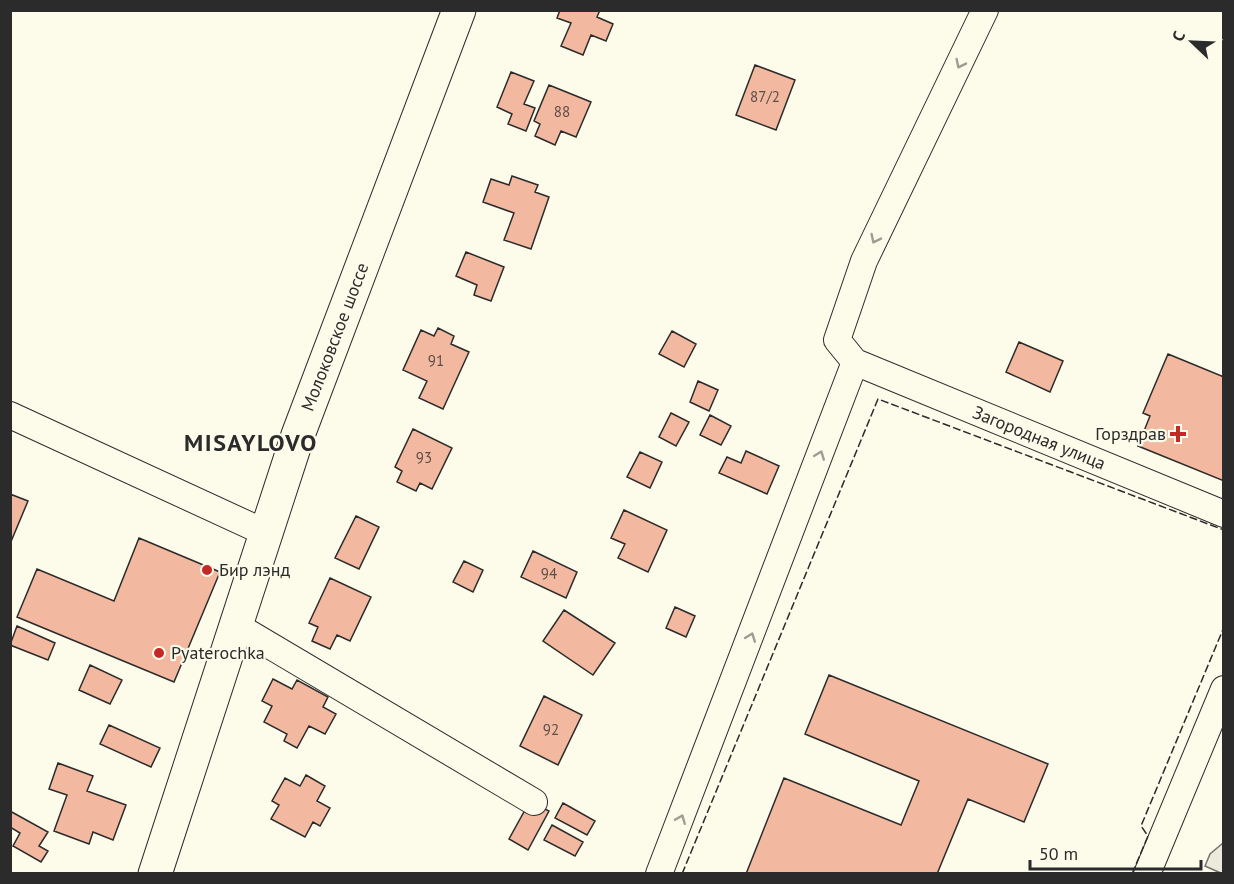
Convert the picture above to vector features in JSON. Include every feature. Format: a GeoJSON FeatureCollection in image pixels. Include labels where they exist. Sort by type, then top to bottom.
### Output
{"type":"FeatureCollection","features":[{"type":"Feature","properties":{"kind":"main road","name":"Молоковское шоссе"},"geometry":{"type":"LineString","coordinates":[[155,873],[298,435],[459,10]]}},
{"type":"Feature","properties":{"kind":"street"},"geometry":{"type":"LineString","coordinates":[[659,873],[855,362],[837,340],[864,261],[985,10]]}},
{"type":"Feature","properties":{"kind":"street","name":"Загородная улица"},"geometry":{"type":"LineString","coordinates":[[855,362],[1224,514]]}},
{"type":"Feature","properties":{"kind":"street"},"geometry":{"type":"LineString","coordinates":[[10,415],[266,533]]}},
{"type":"Feature","properties":{"kind":"street"},"geometry":{"type":"LineString","coordinates":[[237,626],[534,802]]}},
{"type":"Feature","properties":{"kind":"street"},"geometry":{"type":"LineString","coordinates":[[1148,873],[1224,690]]}},
{"type":"Feature","properties":{"kind":"shaded area"},"geometry":{"type":"Polygon","coordinates":[[[1223,843],[1223,874],[1205,866],[1210,854],[1223,843]]]}},
{"type":"Feature","properties":{"kind":"building"},"geometry":{"type":"Polygon","coordinates":[[[560,10],[600,10],[597,17],[613,24],[606,41],[591,35],[583,55],[561,46],[571,23],[557,18],[560,10]]]}},
{"type":"Feature","properties":{"kind":"building"},"geometry":{"type":"Polygon","coordinates":[[[755,65],[795,80],[776,130],[736,115],[755,65]]]}},
{"type":"Feature","properties":{"kind":"building"},"geometry":{"type":"Polygon","coordinates":[[[511,72],[534,81],[524,104],[535,108],[526,131],[508,124],[512,114],[497,107],[511,72]]]}},
{"type":"Feature","properties":{"kind":"building"},"geometry":{"type":"Polygon","coordinates":[[[549,85],[591,102],[576,137],[561,131],[555,145],[535,136],[540,124],[534,121],[549,85]]]}},
{"type":"Feature","properties":{"kind":"building"},"geometry":{"type":"Polygon","coordinates":[[[512,176],[538,185],[535,192],[549,197],[531,249],[504,240],[514,213],[483,202],[491,179],[509,185],[512,176]]]}},
{"type":"Feature","properties":{"kind":"building"},"geometry":{"type":"Polygon","coordinates":[[[466,252],[504,267],[491,301],[474,295],[477,285],[456,276],[466,252]]]}},
{"type":"Feature","properties":{"kind":"building"},"geometry":{"type":"Polygon","coordinates":[[[438,328],[454,336],[451,344],[469,352],[443,409],[419,398],[427,381],[403,370],[421,330],[434,336],[438,328]]]}},
{"type":"Feature","properties":{"kind":"building"},"geometry":{"type":"Polygon","coordinates":[[[672,331],[696,344],[684,367],[659,354],[672,331]]]}},
{"type":"Feature","properties":{"kind":"building"},"geometry":{"type":"Polygon","coordinates":[[[1019,342],[1063,361],[1050,392],[1006,372],[1019,342]]]}},
{"type":"Feature","properties":{"kind":"building"},"geometry":{"type":"Polygon","coordinates":[[[1168,354],[1224,377],[1224,481],[1138,446],[1150,416],[1143,413],[1168,354]]]}},
{"type":"Feature","properties":{"kind":"building"},"geometry":{"type":"Polygon","coordinates":[[[698,381],[718,390],[709,411],[690,402],[698,381]]]}},
{"type":"Feature","properties":{"kind":"building"},"geometry":{"type":"Polygon","coordinates":[[[671,413],[689,422],[676,446],[659,437],[671,413]]]}},
{"type":"Feature","properties":{"kind":"building"},"geometry":{"type":"Polygon","coordinates":[[[710,415],[731,426],[721,445],[700,435],[710,415]]]}},
{"type":"Feature","properties":{"kind":"building"},"geometry":{"type":"Polygon","coordinates":[[[413,429],[452,448],[432,489],[420,483],[416,491],[397,482],[402,471],[395,467],[413,429]]]}},
{"type":"Feature","properties":{"kind":"building"},"geometry":{"type":"Polygon","coordinates":[[[746,451],[779,466],[767,494],[719,473],[727,457],[741,463],[746,451]]]}},
{"type":"Feature","properties":{"kind":"building"},"geometry":{"type":"Polygon","coordinates":[[[640,452],[662,462],[650,488],[627,477],[640,452]]]}},
{"type":"Feature","properties":{"kind":"building"},"geometry":{"type":"Polygon","coordinates":[[[10,494],[28,501],[10,544],[10,494]]]}},
{"type":"Feature","properties":{"kind":"building"},"geometry":{"type":"Polygon","coordinates":[[[624,510],[667,530],[648,572],[618,558],[625,544],[611,538],[624,510]]]}},
{"type":"Feature","properties":{"kind":"building"},"geometry":{"type":"Polygon","coordinates":[[[356,516],[379,527],[359,569],[335,558],[356,516]]]}},
{"type":"Feature","properties":{"kind":"building"},"geometry":{"type":"Polygon","coordinates":[[[139,538],[220,572],[174,682],[17,617],[37,569],[114,601],[139,538]]]}},
{"type":"Feature","properties":{"kind":"building"},"geometry":{"type":"Polygon","coordinates":[[[533,551],[577,572],[566,598],[521,577],[533,551]]]}},
{"type":"Feature","properties":{"kind":"building"},"geometry":{"type":"Polygon","coordinates":[[[464,561],[483,570],[473,592],[453,582],[464,561]]]}},
{"type":"Feature","properties":{"kind":"building"},"geometry":{"type":"Polygon","coordinates":[[[330,578],[371,597],[350,641],[337,635],[330,649],[312,641],[318,627],[309,623],[330,578]]]}},
{"type":"Feature","properties":{"kind":"building"},"geometry":{"type":"Polygon","coordinates":[[[675,607],[695,616],[686,637],[666,628],[675,607]]]}},
{"type":"Feature","properties":{"kind":"building"},"geometry":{"type":"Polygon","coordinates":[[[564,610],[615,643],[593,675],[543,641],[564,610]]]}},
{"type":"Feature","properties":{"kind":"building"},"geometry":{"type":"Polygon","coordinates":[[[17,626],[55,643],[48,660],[10,645],[17,626]]]}},
{"type":"Feature","properties":{"kind":"building"},"geometry":{"type":"Polygon","coordinates":[[[90,665],[122,680],[110,704],[79,690],[90,665]]]}},
{"type":"Feature","properties":{"kind":"building"},"geometry":{"type":"Polygon","coordinates":[[[829,675],[1048,764],[1024,822],[968,799],[937,874],[746,874],[784,778],[901,825],[919,781],[805,734],[829,675]]]}},
{"type":"Feature","properties":{"kind":"building"},"geometry":{"type":"Polygon","coordinates":[[[273,679],[292,689],[297,680],[328,697],[323,707],[336,714],[325,734],[309,726],[297,748],[284,741],[287,734],[264,722],[272,706],[262,701],[273,679]]]}},
{"type":"Feature","properties":{"kind":"building"},"geometry":{"type":"Polygon","coordinates":[[[544,696],[582,715],[558,765],[520,746],[544,696]]]}},
{"type":"Feature","properties":{"kind":"building"},"geometry":{"type":"Polygon","coordinates":[[[109,725],[160,748],[151,767],[100,744],[109,725]]]}},
{"type":"Feature","properties":{"kind":"building"},"geometry":{"type":"Polygon","coordinates":[[[58,763],[93,776],[87,791],[126,805],[113,840],[93,832],[89,844],[54,831],[67,795],[49,789],[58,763]]]}},
{"type":"Feature","properties":{"kind":"building"},"geometry":{"type":"Polygon","coordinates":[[[306,775],[325,786],[317,801],[330,808],[320,826],[313,822],[305,837],[271,819],[279,805],[272,801],[285,778],[300,786],[306,775]]]}},
{"type":"Feature","properties":{"kind":"building"},"geometry":{"type":"Polygon","coordinates":[[[530,801],[549,811],[528,850],[509,839],[530,801]]]}},
{"type":"Feature","properties":{"kind":"building"},"geometry":{"type":"Polygon","coordinates":[[[563,803],[595,821],[587,835],[555,818],[563,803]]]}},
{"type":"Feature","properties":{"kind":"building"},"geometry":{"type":"Polygon","coordinates":[[[10,811],[48,832],[39,846],[48,851],[41,862],[13,846],[20,833],[10,827],[10,811]]]}},
{"type":"Feature","properties":{"kind":"building"},"geometry":{"type":"Polygon","coordinates":[[[552,825],[583,842],[575,856],[544,840],[552,825]]]}},
{"type":"Feature","properties":{"kind":"fence"},"geometry":{"type":"LineString","coordinates":[[682,874],[878,399],[1224,530]]}},
{"type":"Feature","properties":{"kind":"fence"},"geometry":{"type":"LineString","coordinates":[[1132,874],[1148,836],[1141,826],[1224,627]]}},
{"type":"Feature","properties":{"kind":"place","name":"Горздрав"},"geometry":{"type":"Point","coordinates":[1178,434]}},
{"type":"Feature","properties":{"kind":"place","name":"Бир лэнд"},"geometry":{"type":"Point","coordinates":[207,570]}},
{"type":"Feature","properties":{"kind":"place","name":"Pyaterochka"},"geometry":{"type":"Point","coordinates":[159,653]}},
{"type":"Feature","properties":{"kind":"district","name":"MISAYLOVO"},"geometry":{"type":"Point","coordinates":[251,443]}}]}
